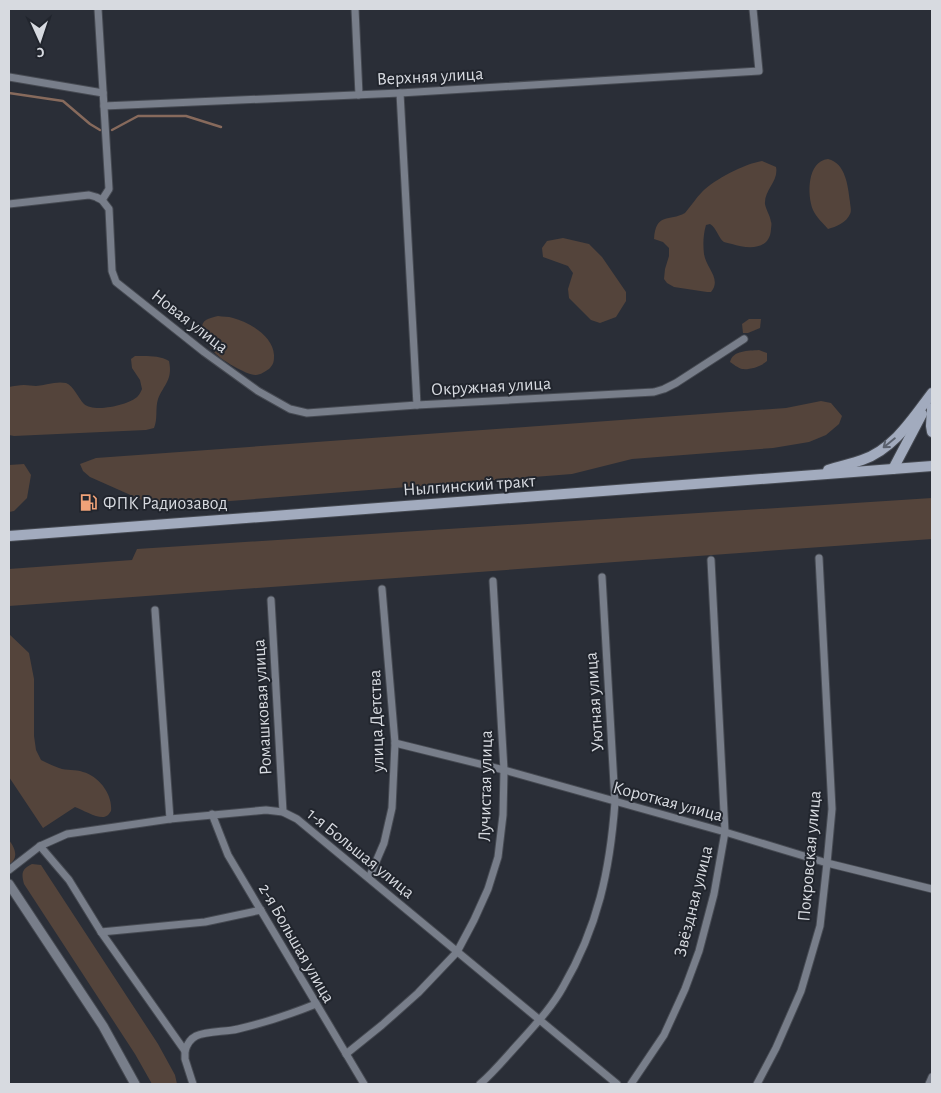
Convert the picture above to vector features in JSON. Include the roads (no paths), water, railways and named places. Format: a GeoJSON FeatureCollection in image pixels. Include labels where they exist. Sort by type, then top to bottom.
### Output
{"type":"FeatureCollection","features":[{"type":"Feature","properties":{"kind":"main road"},"geometry":{"type":"LineString","coordinates":[[893,469],[932,394]]}},
{"type":"Feature","properties":{"kind":"main road"},"geometry":{"type":"LineString","coordinates":[[815,475],[845,464],[863,460],[880,451],[900,434],[932,394]]}},
{"type":"Feature","properties":{"kind":"main road"},"geometry":{"type":"LineString","coordinates":[[932,408],[932,432]]}},
{"type":"Feature","properties":{"kind":"main road","name":"Нылгинский тракт"},"geometry":{"type":"LineString","coordinates":[[9,536],[932,466]]}},
{"type":"Feature","properties":{"kind":"street"},"geometry":{"type":"LineString","coordinates":[[9,204],[89,195],[102,200],[109,189],[98,9]]}},
{"type":"Feature","properties":{"kind":"street"},"geometry":{"type":"LineString","coordinates":[[355,9],[359,94]]}},
{"type":"Feature","properties":{"kind":"street","name":"Верхняя улица"},"geometry":{"type":"LineString","coordinates":[[104,106],[400,93],[758,71],[753,9]]}},
{"type":"Feature","properties":{"kind":"street"},"geometry":{"type":"LineString","coordinates":[[9,76],[103,93]]}},
{"type":"Feature","properties":{"kind":"street","name":"Окружная улица"},"geometry":{"type":"LineString","coordinates":[[400,93],[417,405],[654,392],[676,383],[744,339]]}},
{"type":"Feature","properties":{"kind":"street","name":"Новая улица"},"geometry":{"type":"LineString","coordinates":[[102,200],[108,209],[112,271],[116,282],[204,352],[258,391],[290,409],[306,414],[417,405]]}},
{"type":"Feature","properties":{"kind":"street","name":"Покровская улица"},"geometry":{"type":"LineString","coordinates":[[757,1084],[776,1048],[801,991],[820,926],[832,809],[819,558]]}},
{"type":"Feature","properties":{"kind":"street","name":"Звёздная улица"},"geometry":{"type":"LineString","coordinates":[[631,1084],[664,1035],[688,981],[699,950],[714,894],[725,832],[711,560]]}},
{"type":"Feature","properties":{"kind":"street","name":"Уютная улица"},"geometry":{"type":"LineString","coordinates":[[480,1084],[490,1076],[539,1020],[563,988],[583,948],[598,910],[606,876],[615,802],[602,577]]}},
{"type":"Feature","properties":{"kind":"street","name":"Лучистая улица"},"geometry":{"type":"LineString","coordinates":[[346,1054],[418,993],[457,952],[488,889],[498,857],[503,815],[504,770],[493,581]]}},
{"type":"Feature","properties":{"kind":"street","name":"улица Детства"},"geometry":{"type":"LineString","coordinates":[[369,878],[384,843],[392,808],[395,743],[382,589]]}},
{"type":"Feature","properties":{"kind":"street","name":"Ромашковая улица"},"geometry":{"type":"LineString","coordinates":[[271,600],[284,812]]}},
{"type":"Feature","properties":{"kind":"street"},"geometry":{"type":"LineString","coordinates":[[155,610],[170,819]]}},
{"type":"Feature","properties":{"kind":"street","name":"Короткая улица"},"geometry":{"type":"LineString","coordinates":[[395,743],[504,770],[725,832],[827,863],[932,889]]}},
{"type":"Feature","properties":{"kind":"street","name":"1-я Большая улица"},"geometry":{"type":"LineString","coordinates":[[9,870],[40,846],[66,834],[212,814],[266,810],[284,812],[297,819],[617,1084]]}},
{"type":"Feature","properties":{"kind":"street","name":"2-я Большая улица"},"geometry":{"type":"LineString","coordinates":[[212,814],[228,855],[364,1084]]}},
{"type":"Feature","properties":{"kind":"street"},"geometry":{"type":"LineString","coordinates":[[40,846],[69,880],[101,932],[185,1051]]}},
{"type":"Feature","properties":{"kind":"street"},"geometry":{"type":"LineString","coordinates":[[9,884],[103,1026],[135,1084]]}},
{"type":"Feature","properties":{"kind":"street"},"geometry":{"type":"LineString","coordinates":[[101,932],[205,922],[261,910]]}},
{"type":"Feature","properties":{"kind":"street"},"geometry":{"type":"LineString","coordinates":[[193,1084],[185,1051],[187,1044],[198,1035],[237,1029],[295,1013],[316,1004]]}},
{"type":"Feature","properties":{"kind":"street"},"geometry":{"type":"LineString","coordinates":[[930,1084],[932,1077]]}},
{"type":"Feature","properties":{"kind":"waterway"},"geometry":{"type":"LineString","coordinates":[[9,93],[63,101],[100,130]]}},
{"type":"Feature","properties":{"kind":"waterway"},"geometry":{"type":"LineString","coordinates":[[112,130],[138,116],[186,116],[221,127]]}},
{"type":"Feature","properties":{"kind":"place","name":"ФПК Радиозавод"},"geometry":{"type":"Point","coordinates":[89,503]}}]}
